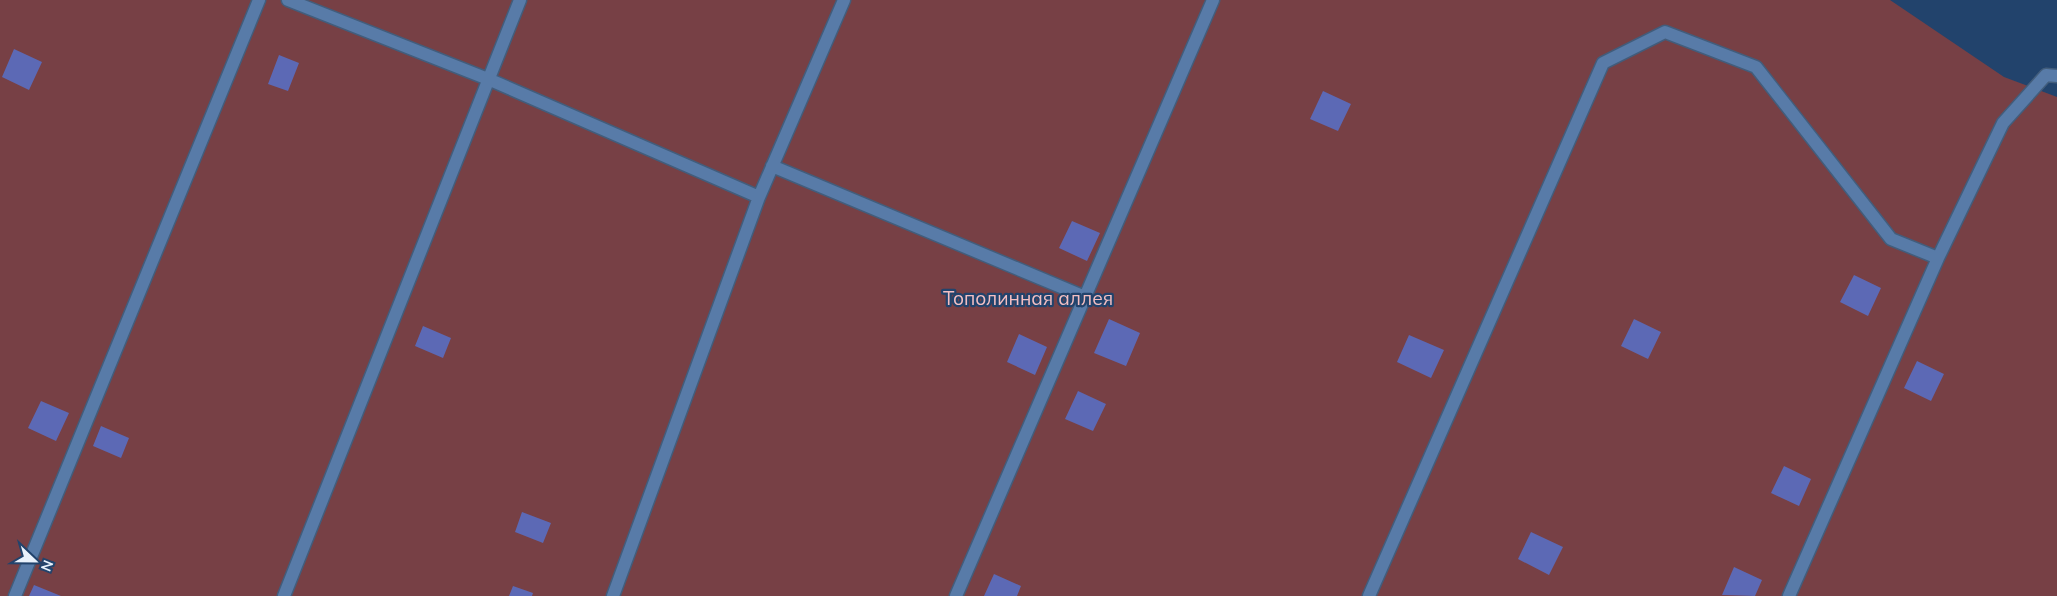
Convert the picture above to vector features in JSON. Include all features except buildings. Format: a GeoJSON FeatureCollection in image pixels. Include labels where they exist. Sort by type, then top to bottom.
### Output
{"type":"FeatureCollection","features":[{"type":"Feature","properties":{"kind":"lane"},"geometry":{"type":"LineString","coordinates":[[16,596],[259,0]]}},
{"type":"Feature","properties":{"kind":"lane"},"geometry":{"type":"LineString","coordinates":[[288,0],[488,79],[759,197]]}},
{"type":"Feature","properties":{"kind":"lane"},"geometry":{"type":"LineString","coordinates":[[284,596],[520,0]]}},
{"type":"Feature","properties":{"kind":"lane"},"geometry":{"type":"LineString","coordinates":[[613,596],[759,197],[844,0]]}},
{"type":"Feature","properties":{"kind":"lane"},"geometry":{"type":"LineString","coordinates":[[956,596],[1213,0]]}},
{"type":"Feature","properties":{"kind":"lane"},"geometry":{"type":"LineString","coordinates":[[1369,596],[1603,63],[1665,32],[1756,67],[1891,239],[1938,258]]}},
{"type":"Feature","properties":{"kind":"lane"},"geometry":{"type":"LineString","coordinates":[[1789,596],[1938,258],[2002,124],[2046,75],[2057,76]]}},
{"type":"Feature","properties":{"kind":"lane"},"geometry":{"type":"LineString","coordinates":[[772,166],[1085,297]]}},
{"type":"Feature","properties":{"kind":"green space","name":"Тополинная аллея"},"geometry":{"type":"Polygon","coordinates":[[[0,0],[1890,0],[2004,77],[2057,97],[2057,596],[0,596],[0,0]]]}}]}
